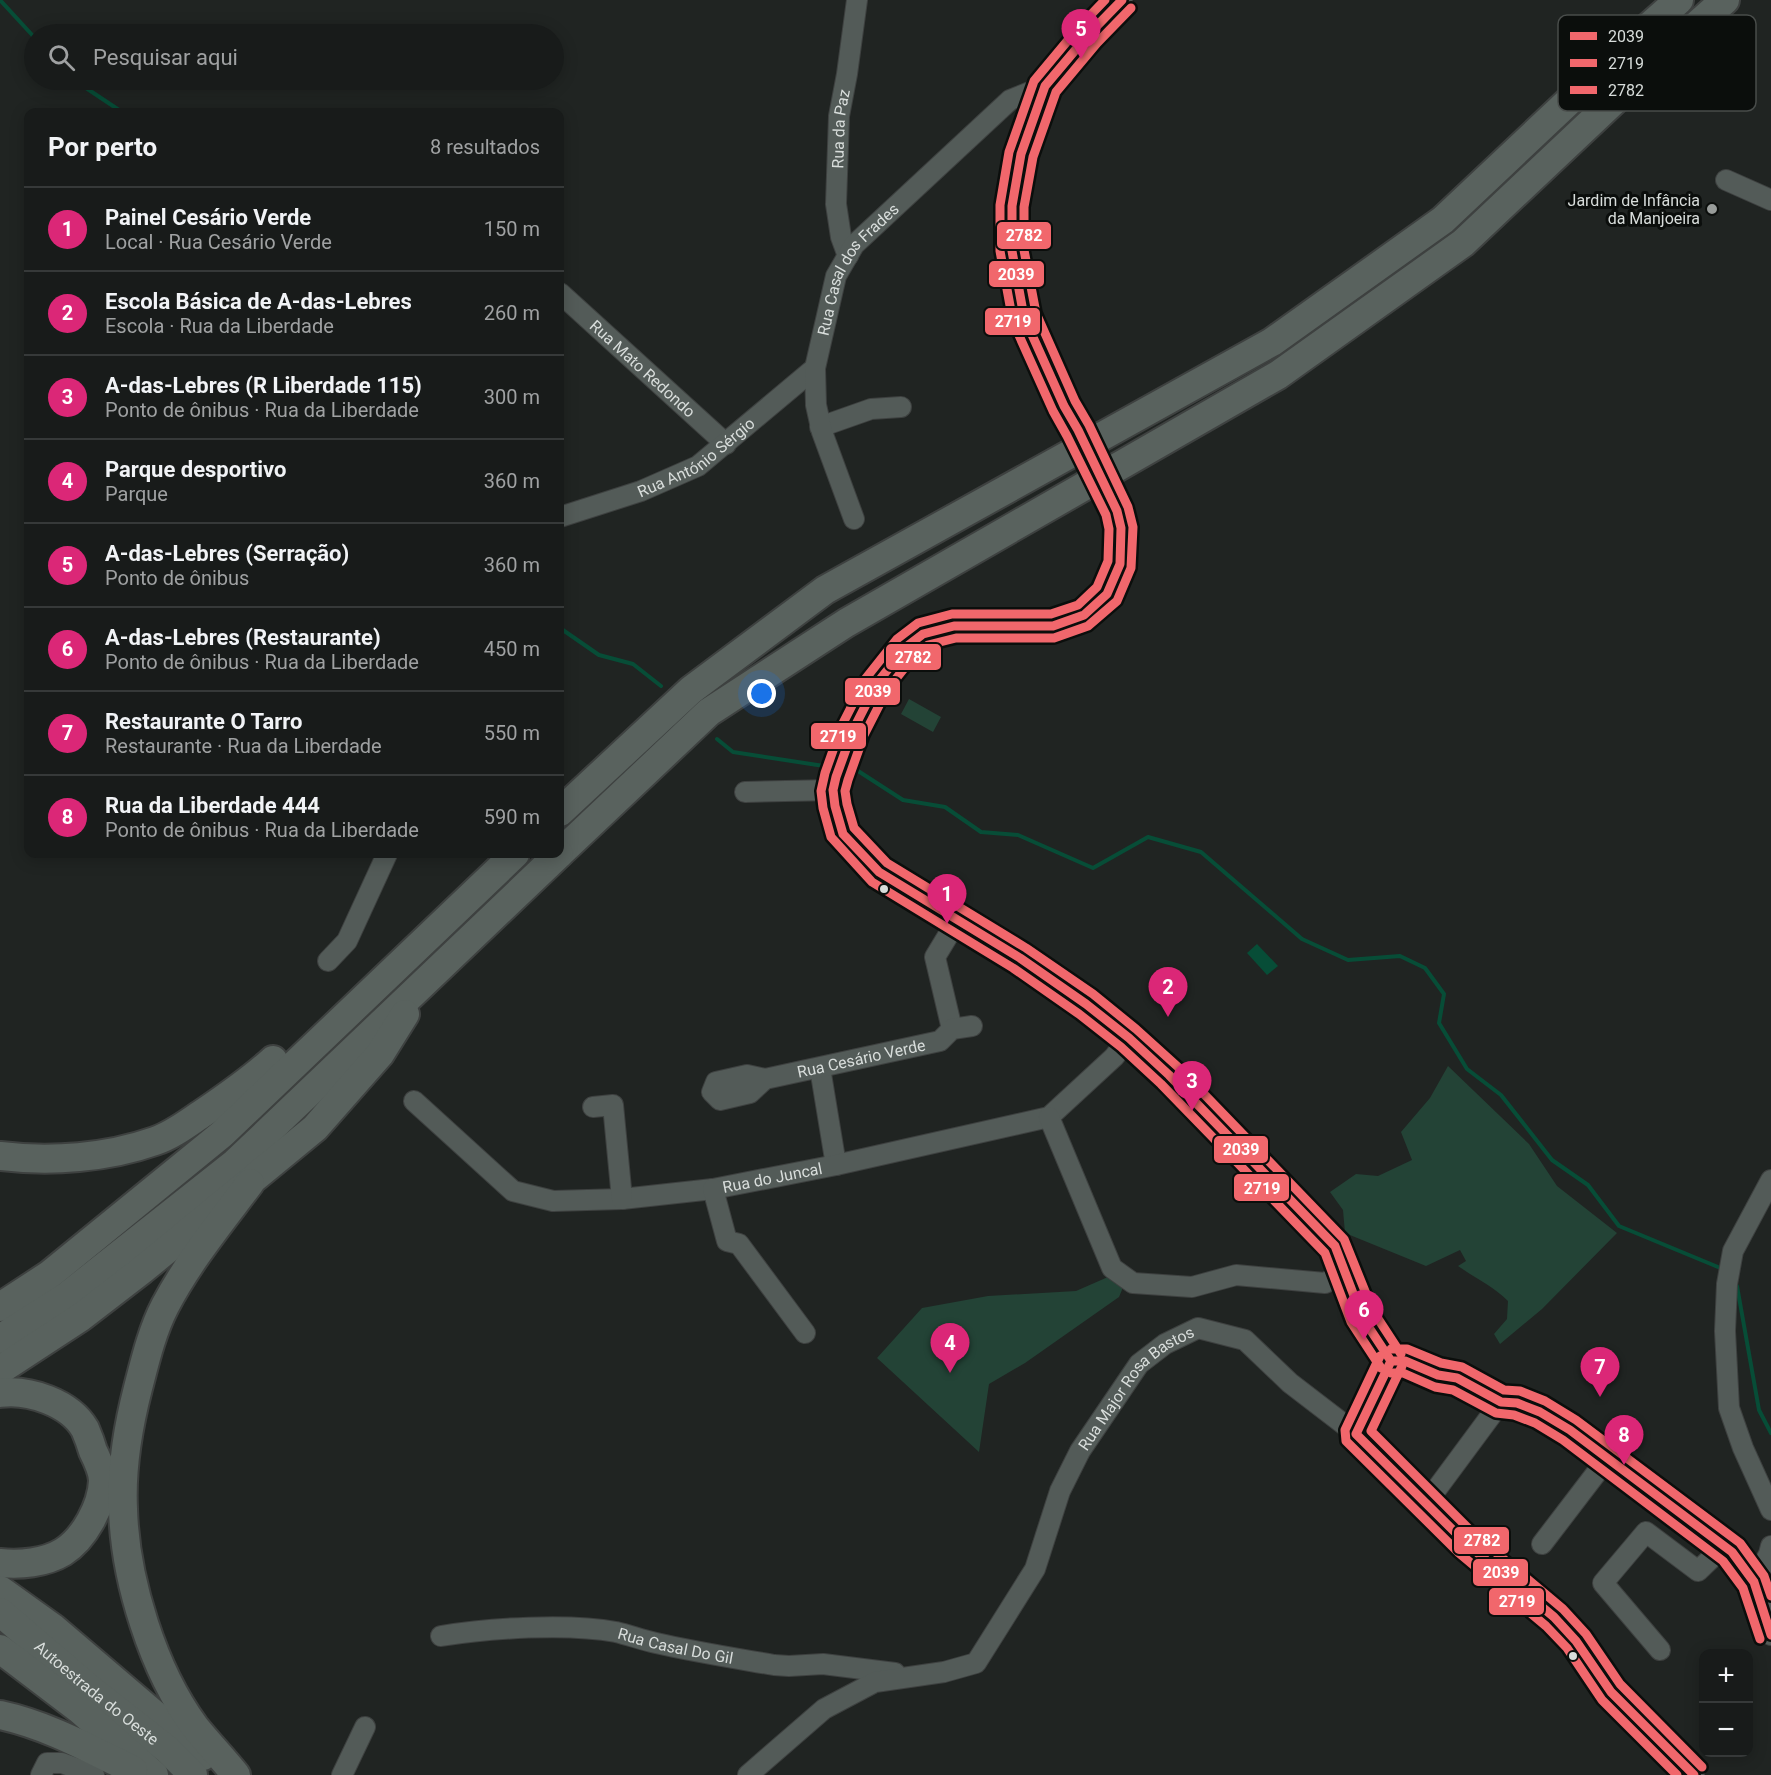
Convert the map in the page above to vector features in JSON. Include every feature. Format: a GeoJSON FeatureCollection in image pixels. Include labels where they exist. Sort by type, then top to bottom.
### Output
{"type":"FeatureCollection","features":[{"type":"Feature","properties":{"kind":"highway"},"geometry":{"type":"LineString","coordinates":[[1662,15],[1679,0]]}},
{"type":"Feature","properties":{"kind":"highway"},"geometry":{"type":"LineString","coordinates":[[1708,15],[1725,0]]}},
{"type":"Feature","properties":{"kind":"highway"},"geometry":{"type":"LineString","coordinates":[[564,808],[691,690],[825,590],[1272,342],[1443,220],[1558,111]]}},
{"type":"Feature","properties":{"kind":"highway"},"geometry":{"type":"LineString","coordinates":[[564,848],[709,712],[846,623],[1278,375],[1463,243],[1603,111]]}},
{"type":"Feature","properties":{"kind":"highway"},"geometry":{"type":"LineString","coordinates":[[0,1307],[49,1275],[222,1134],[511,858]]}},
{"type":"Feature","properties":{"kind":"highway"},"geometry":{"type":"LineString","coordinates":[[0,1340],[67,1296],[235,1163],[554,858]]}},
{"type":"Feature","properties":{"kind":"highway"},"geometry":{"type":"LineString","coordinates":[[0,1156],[65,1158],[118,1152],[157,1140],[182,1128],[251,1081],[338,999],[394,969]]}},
{"type":"Feature","properties":{"kind":"highway"},"geometry":{"type":"LineString","coordinates":[[0,1370],[89,1311],[250,1183],[315,1128],[380,1054],[429,977]]}},
{"type":"Feature","properties":{"kind":"highway"},"geometry":{"type":"LineString","coordinates":[[236,1775],[194,1726],[170,1684],[142,1622],[131,1571],[123,1510],[125,1459],[132,1413],[146,1359],[164,1308],[204,1243],[250,1183]]}},
{"type":"Feature","properties":{"kind":"highway"},"geometry":{"type":"LineString","coordinates":[[0,1393],[30,1394],[58,1403],[84,1428],[103,1480],[93,1516],[79,1536],[63,1552],[38,1561],[18,1564],[0,1563]]}},
{"type":"Feature","properties":{"kind":"highway"},"geometry":{"type":"LineString","coordinates":[[0,1590],[53,1628],[225,1775]]}},
{"type":"Feature","properties":{"kind":"highway","name":"Autoestrada do Oeste"},"geometry":{"type":"LineString","coordinates":[[0,1612],[89,1688],[168,1750],[193,1775]]}},
{"type":"Feature","properties":{"kind":"highway","name":"Autoestrada do Oeste"},"geometry":{"type":"LineString","coordinates":[[0,1649],[79,1709],[154,1775]]}},
{"type":"Feature","properties":{"kind":"highway"},"geometry":{"type":"LineString","coordinates":[[0,1715],[26,1720],[143,1775]]}},
{"type":"Feature","properties":{"kind":"street","name":"Rua da Paz"},"geometry":{"type":"LineString","coordinates":[[848,256],[841,237],[836,204],[839,116],[857,0]]}},
{"type":"Feature","properties":{"kind":"street"},"geometry":{"type":"LineString","coordinates":[[1078,430],[1064,406],[1024,317],[1012,251],[1012,207],[1021,154],[1045,86],[1088,35],[1122,0]]}},
{"type":"Feature","properties":{"kind":"street","name":"Rua Casal dos Frades"},"geometry":{"type":"LineString","coordinates":[[854,519],[820,427],[816,405],[815,368],[836,276],[854,245],[1010,100],[1045,86]]}},
{"type":"Feature","properties":{"kind":"street"},"geometry":{"type":"LineString","coordinates":[[1726,180],[1771,200]]}},
{"type":"Feature","properties":{"kind":"street","name":"Rua Mato Redondo"},"geometry":{"type":"LineString","coordinates":[[564,297],[726,444]]}},
{"type":"Feature","properties":{"kind":"street","name":"Rua António Sérgio"},"geometry":{"type":"LineString","coordinates":[[564,516],[641,491],[698,466],[815,368]]}},
{"type":"Feature","properties":{"kind":"street"},"geometry":{"type":"LineString","coordinates":[[820,427],[870,409],[901,407]]}},
{"type":"Feature","properties":{"kind":"street"},"geometry":{"type":"LineString","coordinates":[[1107,489],[1117,511],[1121,528],[1120,564],[1107,594],[1084,615],[1053,626],[954,626],[923,634],[906,647],[877,683],[853,730],[833,790],[843,834],[879,872],[1020,958],[1086,1004],[1130,1038],[1169,1075],[1335,1246],[1362,1317],[1391,1360]]}},
{"type":"Feature","properties":{"kind":"street"},"geometry":{"type":"LineString","coordinates":[[745,792],[833,790]]}},
{"type":"Feature","properties":{"kind":"street"},"geometry":{"type":"LineString","coordinates":[[328,961],[347,941],[385,858]]}},
{"type":"Feature","properties":{"kind":"street"},"geometry":{"type":"LineString","coordinates":[[952,1029],[935,957],[958,919]]}},
{"type":"Feature","properties":{"kind":"street","name":"Rua Cesário Verde"},"geometry":{"type":"LineString","coordinates":[[765,1079],[940,1041],[952,1029],[972,1026]]}},
{"type":"Feature","properties":{"kind":"street","name":"Rua do Juncal"},"geometry":{"type":"LineString","coordinates":[[414,1101],[513,1191],[553,1201],[622,1199],[713,1189],[836,1165],[1048,1117],[1114,1057],[1130,1038]]}},
{"type":"Feature","properties":{"kind":"street"},"geometry":{"type":"LineString","coordinates":[[820,1068],[836,1165]]}},
{"type":"Feature","properties":{"kind":"street"},"geometry":{"type":"LineString","coordinates":[[593,1107],[620,1104],[622,1199]]}},
{"type":"Feature","properties":{"kind":"street"},"geometry":{"type":"LineString","coordinates":[[1048,1117],[1112,1268],[1133,1283],[1192,1287],[1236,1275],[1325,1283],[1345,1272]]}},
{"type":"Feature","properties":{"kind":"street"},"geometry":{"type":"LineString","coordinates":[[1771,1180],[1733,1251],[1727,1284],[1725,1331],[1729,1408],[1743,1448],[1771,1510]]}},
{"type":"Feature","properties":{"kind":"street"},"geometry":{"type":"LineString","coordinates":[[713,1189],[727,1241],[740,1244],[805,1333]]}},
{"type":"Feature","properties":{"kind":"street","name":"Rua Major Rosa Bastos"},"geometry":{"type":"LineString","coordinates":[[748,1775],[824,1709],[875,1682],[944,1672],[976,1664],[1035,1569],[1060,1491],[1080,1451],[1139,1364],[1165,1344],[1198,1328],[1245,1340],[1290,1383],[1356,1434],[1467,1544],[1554,1617],[1576,1641],[1611,1692],[1694,1775]]}},
{"type":"Feature","properties":{"kind":"street"},"geometry":{"type":"LineString","coordinates":[[1391,1360],[1405,1361],[1438,1375],[1457,1378],[1501,1402],[1517,1403],[1540,1412],[1570,1430],[1732,1552],[1754,1582],[1771,1635]]}},
{"type":"Feature","properties":{"kind":"street"},"geometry":{"type":"LineString","coordinates":[[1356,1434],[1391,1360]]}},
{"type":"Feature","properties":{"kind":"street"},"geometry":{"type":"LineString","coordinates":[[1427,1502],[1501,1402]]}},
{"type":"Feature","properties":{"kind":"street"},"geometry":{"type":"LineString","coordinates":[[1542,1544],[1607,1459]]}},
{"type":"Feature","properties":{"kind":"street"},"geometry":{"type":"LineString","coordinates":[[1660,1650],[1603,1583],[1646,1532],[1698,1571],[1724,1546]]}},
{"type":"Feature","properties":{"kind":"street"},"geometry":{"type":"LineString","coordinates":[[1754,1582],[1771,1546]]}},
{"type":"Feature","properties":{"kind":"street","name":"Rua Casal Do Gil"},"geometry":{"type":"LineString","coordinates":[[441,1636],[525,1629],[582,1628],[616,1632],[673,1647],[774,1665],[833,1664],[911,1676]]}},
{"type":"Feature","properties":{"kind":"street"},"geometry":{"type":"LineString","coordinates":[[342,1775],[365,1727]]}},
{"type":"Feature","properties":{"kind":"street"},"geometry":{"type":"LineString","coordinates":[[41,1775],[47,1763],[62,1763],[94,1775]]}},
{"type":"Feature","properties":{"kind":"shaded area"},"geometry":{"type":"Polygon","coordinates":[[[909,699],[941,717],[933,732],[901,714],[909,699]]]}},
{"type":"Feature","properties":{"kind":"shaded area"},"geometry":{"type":"Polygon","coordinates":[[[1257,944],[1278,966],[1267,975],[1247,953],[1257,944]]]}},
{"type":"Feature","properties":{"kind":"shaded area"},"geometry":{"type":"Polygon","coordinates":[[[1448,1066],[1529,1144],[1557,1186],[1617,1233],[1542,1309],[1500,1344],[1494,1334],[1507,1319],[1508,1301],[1490,1286],[1458,1266],[1466,1261],[1460,1250],[1426,1266],[1345,1233],[1343,1210],[1330,1192],[1356,1174],[1378,1176],[1412,1160],[1401,1132],[1430,1098],[1448,1066]]]}},
{"type":"Feature","properties":{"kind":"shaded area"},"geometry":{"type":"Polygon","coordinates":[[[1108,1277],[1124,1285],[1119,1297],[1025,1363],[989,1384],[979,1452],[877,1358],[922,1308],[988,1296],[1076,1291],[1108,1277]]]}},
{"type":"Feature","properties":{"kind":"waterway"},"geometry":{"type":"LineString","coordinates":[[0,0],[24,26]]}},
{"type":"Feature","properties":{"kind":"waterway"},"geometry":{"type":"LineString","coordinates":[[89,90],[116,108]]}},
{"type":"Feature","properties":{"kind":"waterway"},"geometry":{"type":"LineString","coordinates":[[564,631],[599,655],[633,664],[661,686]]}},
{"type":"Feature","properties":{"kind":"waterway"},"geometry":{"type":"LineString","coordinates":[[717,739],[733,752],[824,766]]}},
{"type":"Feature","properties":{"kind":"waterway"},"geometry":{"type":"LineString","coordinates":[[855,769],[903,800],[945,807],[981,832],[1018,835],[1093,868],[1148,837],[1201,852],[1302,939],[1348,960],[1400,956],[1425,968],[1444,994],[1439,1023],[1467,1069],[1501,1095],[1552,1160],[1588,1185],[1619,1226],[1718,1267]]}},
{"type":"Feature","properties":{"kind":"waterway"},"geometry":{"type":"LineString","coordinates":[[1737,1286],[1759,1410],[1771,1433]]}},
{"type":"Feature","properties":{"kind":"transit line","name":"2719"},"geometry":{"type":"LineString","coordinates":[[1105,0],[1034,81],[1009,152],[1000,205],[1000,251],[1013,322],[1053,411],[1106,515],[1109,529],[1108,561],[1097,587],[1078,605],[1051,614],[952,614],[918,623],[897,639],[866,678],[842,725],[825,773],[821,791],[823,808],[831,837],[872,882],[1013,968],[1079,1014],[1121,1047],[1161,1084],[1325,1253],[1351,1322],[1381,1368]]}},
{"type":"Feature","properties":{"kind":"transit line","name":"2039"},"geometry":{"type":"LineString","coordinates":[[1122,0],[1088,35],[1045,86],[1021,154],[1012,206],[1012,251],[1024,317],[1064,406],[1117,511],[1121,528],[1120,564],[1107,594],[1084,615],[1053,626],[954,626],[923,634],[906,647],[877,683],[853,730],[836,777],[833,790],[835,806],[843,834],[879,872],[1020,958],[1086,1004],[1129,1038],[1169,1075],[1335,1246],[1362,1317],[1391,1361]]}},
{"type":"Feature","properties":{"kind":"transit line","name":"2782"},"geometry":{"type":"LineString","coordinates":[[1131,8],[1097,43],[1056,92],[1033,157],[1024,207],[1024,250],[1036,313],[1075,401],[1128,507],[1133,527],[1131,568],[1117,601],[1088,626],[1054,638],[956,638],[928,645],[914,656],[887,690],[864,735],[845,791],[847,804],[854,828],[887,863],[1026,948],[1093,994],[1178,1067],[1344,1239],[1373,1311],[1401,1354]]}},
{"type":"Feature","properties":{"kind":"transit line","name":"2782"},"geometry":{"type":"LineString","coordinates":[[1391,1349],[1407,1349],[1441,1363],[1462,1367],[1504,1390],[1520,1391],[1545,1401],[1576,1420],[1740,1543],[1764,1576],[1771,1596]]}},
{"type":"Feature","properties":{"kind":"transit line","name":"2719"},"geometry":{"type":"LineString","coordinates":[[1380,1356],[1345,1430],[1346,1441],[1459,1553],[1546,1626],[1567,1648],[1602,1700],[1677,1775]]}},
{"type":"Feature","properties":{"kind":"transit line","name":"2039"},"geometry":{"type":"LineString","coordinates":[[1391,1361],[1356,1434],[1467,1544],[1554,1617],[1576,1641],[1611,1692],[1694,1775]]}},
{"type":"Feature","properties":{"kind":"transit line","name":"2039"},"geometry":{"type":"LineString","coordinates":[[1391,1361],[1405,1361],[1438,1375],[1457,1378],[1501,1402],[1517,1403],[1540,1412],[1570,1430],[1732,1552],[1754,1582],[1771,1635]]}},
{"type":"Feature","properties":{"kind":"transit line","name":"2782"},"geometry":{"type":"LineString","coordinates":[[1402,1366],[1371,1431],[1475,1535],[1563,1609],[1586,1634],[1620,1684],[1702,1767]]}},
{"type":"Feature","properties":{"kind":"transit line","name":"2719"},"geometry":{"type":"LineString","coordinates":[[1391,1373],[1403,1373],[1435,1387],[1453,1390],[1496,1413],[1514,1415],[1535,1423],[1563,1440],[1723,1561],[1743,1588],[1760,1639]]}},
{"type":"Feature","properties":{"kind":"place","name":"A-das-Lebres (Serração)"},"geometry":{"type":"Point","coordinates":[1081,59]}},
{"type":"Feature","properties":{"kind":"place","name":"Jardim de Infância da Manjoeira"},"geometry":{"type":"Point","coordinates":[1712,209]}},
{"type":"Feature","properties":{"kind":"place","name":"Painel Cesário Verde"},"geometry":{"type":"Point","coordinates":[947,924]}},
{"type":"Feature","properties":{"kind":"place","name":"Escola Básica de A-das-Lebres"},"geometry":{"type":"Point","coordinates":[1168,1017]}},
{"type":"Feature","properties":{"kind":"place","name":"A-das-Lebres (R Liberdade 115)"},"geometry":{"type":"Point","coordinates":[1192,1111]}},
{"type":"Feature","properties":{"kind":"place","name":"A-das-Lebres (Restaurante)"},"geometry":{"type":"Point","coordinates":[1364,1340]}},
{"type":"Feature","properties":{"kind":"place","name":"Parque desportivo"},"geometry":{"type":"Point","coordinates":[950,1373]}},
{"type":"Feature","properties":{"kind":"place","name":"Restaurante O Tarro"},"geometry":{"type":"Point","coordinates":[1600,1397]}},
{"type":"Feature","properties":{"kind":"place","name":"Rua da Liberdade 444"},"geometry":{"type":"Point","coordinates":[1624,1465]}}]}
